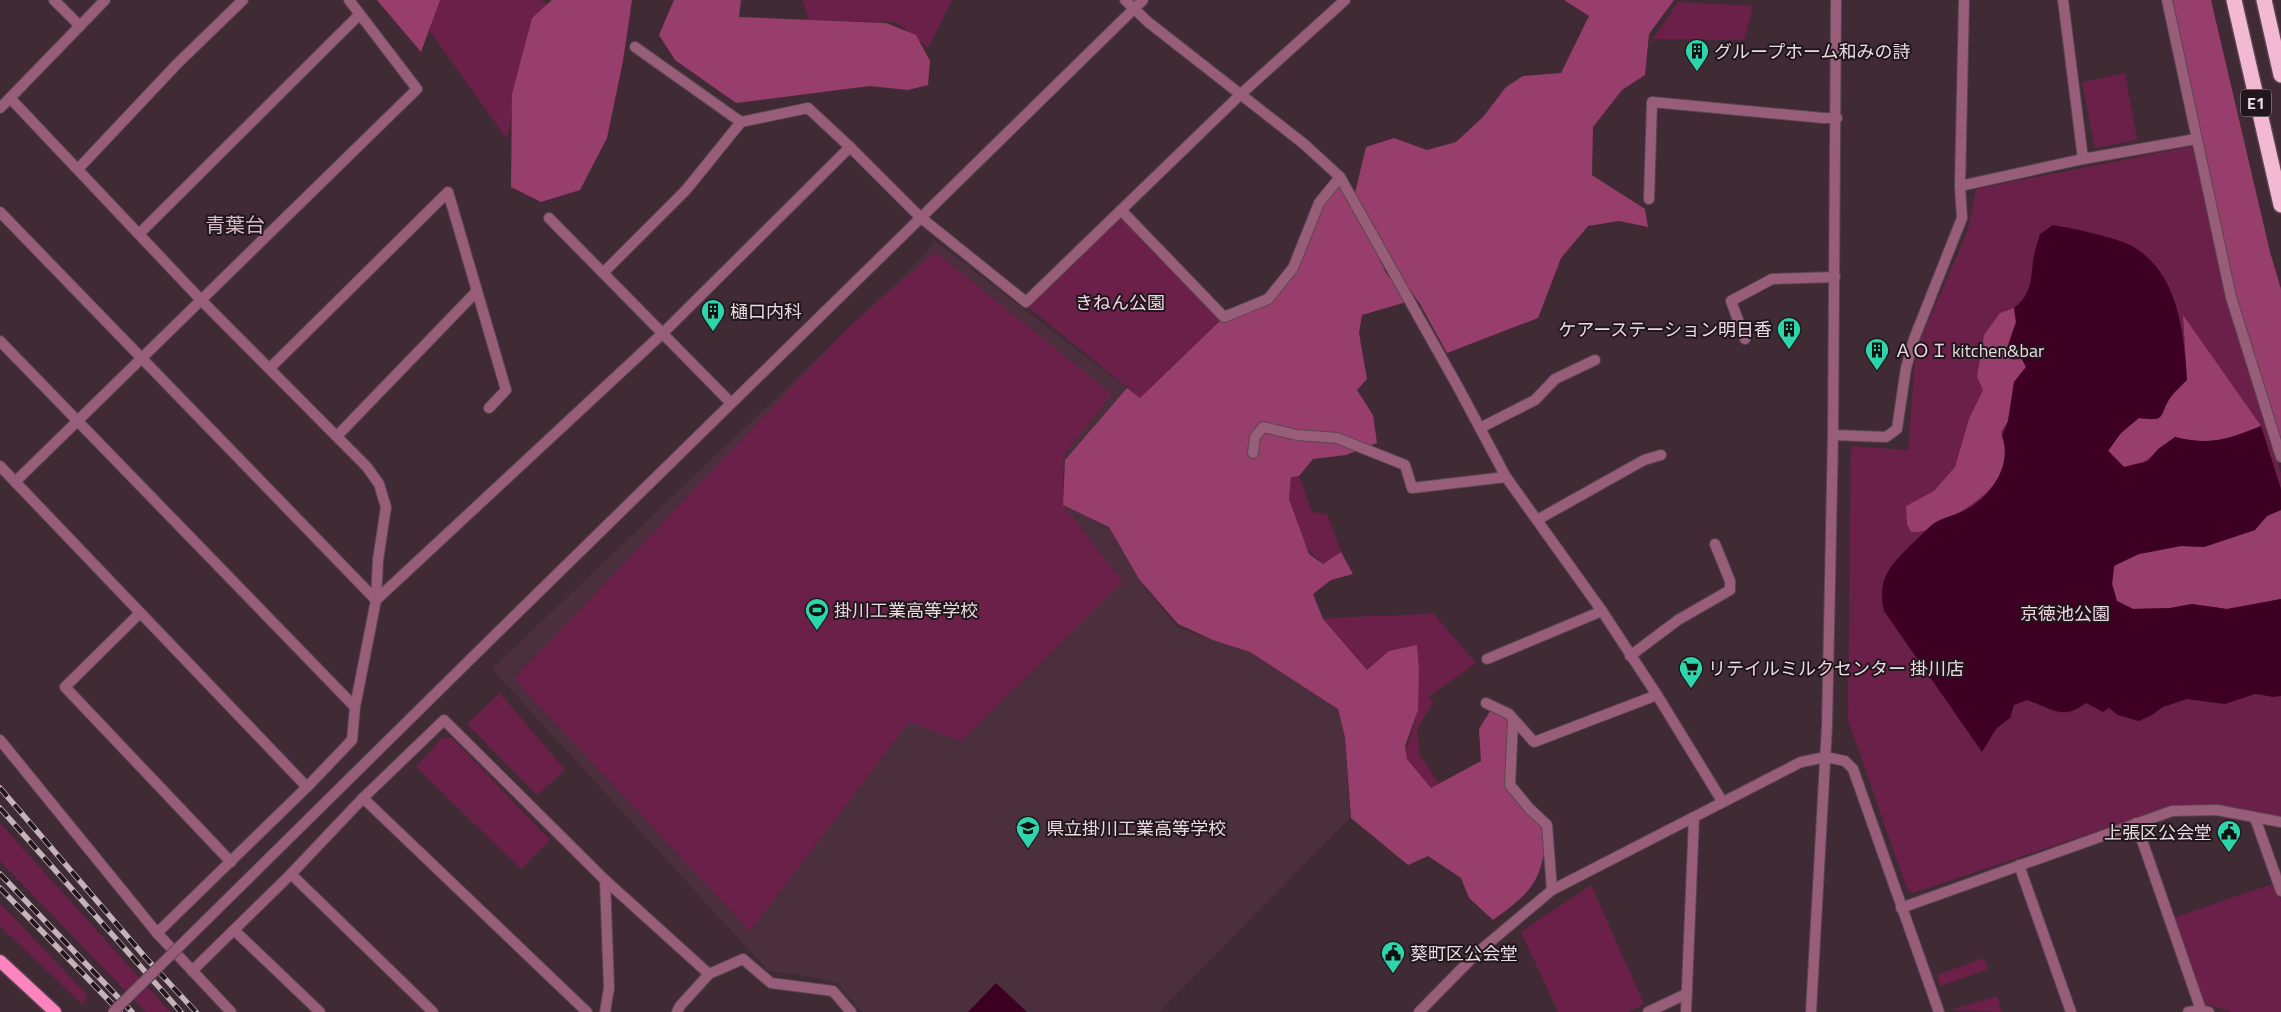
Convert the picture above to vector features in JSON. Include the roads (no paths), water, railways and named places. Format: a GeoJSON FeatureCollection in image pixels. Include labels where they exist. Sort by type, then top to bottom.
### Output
{"type":"FeatureCollection","features":[{"type":"Feature","properties":{"kind":"highway","name":"E1"},"geometry":{"type":"LineString","coordinates":[[2234,0],[2281,205]]}},
{"type":"Feature","properties":{"kind":"highway","name":"E1"},"geometry":{"type":"LineString","coordinates":[[2264,0],[2281,76]]}},
{"type":"Feature","properties":{"kind":"main road"},"geometry":{"type":"LineString","coordinates":[[0,961],[55,1012]]}},
{"type":"Feature","properties":{"kind":"street"},"geometry":{"type":"LineString","coordinates":[[54,0],[80,26]]}},
{"type":"Feature","properties":{"kind":"street"},"geometry":{"type":"LineString","coordinates":[[0,108],[105,0]]}},
{"type":"Feature","properties":{"kind":"street"},"geometry":{"type":"LineString","coordinates":[[78,169],[177,64],[243,0]]}},
{"type":"Feature","properties":{"kind":"street"},"geometry":{"type":"LineString","coordinates":[[15,482],[417,89],[348,0]]}},
{"type":"Feature","properties":{"kind":"street"},"geometry":{"type":"LineString","coordinates":[[1126,0],[1148,22],[1304,144],[1340,177],[1506,477],[1602,611],[1657,695],[1722,801]]}},
{"type":"Feature","properties":{"kind":"street"},"geometry":{"type":"LineString","coordinates":[[113,1012],[920,217],[1143,0]]}},
{"type":"Feature","properties":{"kind":"street"},"geometry":{"type":"LineString","coordinates":[[603,273],[686,190],[741,122],[808,108],[920,217],[1026,302],[1241,94],[1345,0]]}},
{"type":"Feature","properties":{"kind":"street"},"geometry":{"type":"LineString","coordinates":[[1811,1012],[1826,757],[1833,436],[1837,118],[1836,0]]}},
{"type":"Feature","properties":{"kind":"street"},"geometry":{"type":"LineString","coordinates":[[1833,436],[1886,437],[1897,429],[1906,368],[1914,339],[1962,218],[1960,186],[1964,0]]}},
{"type":"Feature","properties":{"kind":"street"},"geometry":{"type":"LineString","coordinates":[[2063,0],[2083,159]]}},
{"type":"Feature","properties":{"kind":"street"},"geometry":{"type":"LineString","coordinates":[[2167,0],[2231,298],[2281,457]]}},
{"type":"Feature","properties":{"kind":"street"},"geometry":{"type":"LineString","coordinates":[[140,233],[359,15]]}},
{"type":"Feature","properties":{"kind":"street"},"geometry":{"type":"LineString","coordinates":[[635,47],[741,122]]}},
{"type":"Feature","properties":{"kind":"street"},"geometry":{"type":"LineString","coordinates":[[10,98],[140,233],[202,301],[367,467],[379,484],[386,507],[378,560],[376,600],[355,707],[352,740],[307,788],[157,933]]}},
{"type":"Feature","properties":{"kind":"street"},"geometry":{"type":"LineString","coordinates":[[1649,199],[1652,102],[1837,118]]}},
{"type":"Feature","properties":{"kind":"street"},"geometry":{"type":"LineString","coordinates":[[1960,186],[2083,159],[2196,139]]}},
{"type":"Feature","properties":{"kind":"street"},"geometry":{"type":"LineString","coordinates":[[376,600],[662,334],[850,147]]}},
{"type":"Feature","properties":{"kind":"street"},"geometry":{"type":"LineString","coordinates":[[1121,210],[1224,317],[1268,299],[1293,268],[1319,203],[1340,177]]}},
{"type":"Feature","properties":{"kind":"street"},"geometry":{"type":"LineString","coordinates":[[270,368],[448,192],[506,390],[489,408]]}},
{"type":"Feature","properties":{"kind":"street"},"geometry":{"type":"LineString","coordinates":[[0,212],[141,360],[376,600]]}},
{"type":"Feature","properties":{"kind":"street"},"geometry":{"type":"LineString","coordinates":[[549,218],[731,403]]}},
{"type":"Feature","properties":{"kind":"street"},"geometry":{"type":"LineString","coordinates":[[1745,339],[1731,301],[1772,279],[1834,277]]}},
{"type":"Feature","properties":{"kind":"street"},"geometry":{"type":"LineString","coordinates":[[337,436],[477,291]]}},
{"type":"Feature","properties":{"kind":"street"},"geometry":{"type":"LineString","coordinates":[[0,341],[355,707]]}},
{"type":"Feature","properties":{"kind":"street"},"geometry":{"type":"LineString","coordinates":[[1480,428],[1535,400],[1555,380],[1594,360]]}},
{"type":"Feature","properties":{"kind":"street"},"geometry":{"type":"LineString","coordinates":[[1254,453],[1255,437],[1263,427],[1297,435],[1337,438],[1405,465],[1412,488],[1506,477]]}},
{"type":"Feature","properties":{"kind":"street"},"geometry":{"type":"LineString","coordinates":[[1538,520],[1644,460],[1661,455]]}},
{"type":"Feature","properties":{"kind":"street"},"geometry":{"type":"LineString","coordinates":[[0,466],[307,788]]}},
{"type":"Feature","properties":{"kind":"street"},"geometry":{"type":"LineString","coordinates":[[1630,656],[1678,620],[1730,590],[1730,582],[1715,544]]}},
{"type":"Feature","properties":{"kind":"street"},"geometry":{"type":"LineString","coordinates":[[1486,659],[1602,611]]}},
{"type":"Feature","properties":{"kind":"street"},"geometry":{"type":"LineString","coordinates":[[140,613],[65,687],[231,862]]}},
{"type":"Feature","properties":{"kind":"street"},"geometry":{"type":"LineString","coordinates":[[1486,704],[1509,714],[1534,742],[1657,695]]}},
{"type":"Feature","properties":{"kind":"street"},"geometry":{"type":"LineString","coordinates":[[192,971],[291,874],[363,798],[444,720],[605,880],[709,974]]}},
{"type":"Feature","properties":{"kind":"street"},"geometry":{"type":"LineString","coordinates":[[1513,720],[1510,785],[1529,808],[1547,825],[1552,890]]}},
{"type":"Feature","properties":{"kind":"street"},"geometry":{"type":"LineString","coordinates":[[0,740],[157,933],[231,1012]]}},
{"type":"Feature","properties":{"kind":"street"},"geometry":{"type":"LineString","coordinates":[[1419,1012],[1477,954],[1552,890],[1801,762],[1826,757],[1845,761],[1853,769],[1939,1012]]}},
{"type":"Feature","properties":{"kind":"street"},"geometry":{"type":"LineString","coordinates":[[363,798],[587,1012]]}},
{"type":"Feature","properties":{"kind":"street"},"geometry":{"type":"LineString","coordinates":[[1901,908],[2172,811],[2217,810],[2281,822]]}},
{"type":"Feature","properties":{"kind":"street"},"geometry":{"type":"LineString","coordinates":[[1686,1012],[1694,817]]}},
{"type":"Feature","properties":{"kind":"street"},"geometry":{"type":"LineString","coordinates":[[2254,818],[2281,891]]}},
{"type":"Feature","properties":{"kind":"street"},"geometry":{"type":"LineString","coordinates":[[2136,823],[2205,1011],[2188,1012]]}},
{"type":"Feature","properties":{"kind":"street"},"geometry":{"type":"LineString","coordinates":[[2019,865],[2071,1012]]}},
{"type":"Feature","properties":{"kind":"street"},"geometry":{"type":"LineString","coordinates":[[291,874],[433,1012]]}},
{"type":"Feature","properties":{"kind":"street"},"geometry":{"type":"LineString","coordinates":[[605,880],[608,988],[605,1012]]}},
{"type":"Feature","properties":{"kind":"street"},"geometry":{"type":"LineString","coordinates":[[234,930],[320,1012]]}},
{"type":"Feature","properties":{"kind":"street"},"geometry":{"type":"LineString","coordinates":[[681,1010],[709,974],[743,959],[771,984],[833,991],[851,1012]]}},
{"type":"Feature","properties":{"kind":"street"},"geometry":{"type":"LineString","coordinates":[[1648,1012],[1686,994]]}},
{"type":"Feature","properties":{"kind":"railway"},"geometry":{"type":"LineString","coordinates":[[0,788],[145,957],[196,1012]]}},
{"type":"Feature","properties":{"kind":"railway"},"geometry":{"type":"LineString","coordinates":[[0,808],[181,1012]]}},
{"type":"Feature","properties":{"kind":"railway"},"geometry":{"type":"LineString","coordinates":[[0,874],[132,1012]]}},
{"type":"Feature","properties":{"kind":"railway"},"geometry":{"type":"LineString","coordinates":[[0,888],[120,1012]]}},
{"type":"Feature","properties":{"kind":"place","name":"グループホーム和みの詩"},"geometry":{"type":"Point","coordinates":[1697,72]}},
{"type":"Feature","properties":{"kind":"place","name":"樋口内科"},"geometry":{"type":"Point","coordinates":[713,332]}},
{"type":"Feature","properties":{"kind":"place","name":"ケアーステーション明日香"},"geometry":{"type":"Point","coordinates":[1789,350]}},
{"type":"Feature","properties":{"kind":"place","name":"ＡＯＩ kitchen&bar"},"geometry":{"type":"Point","coordinates":[1877,371]}},
{"type":"Feature","properties":{"kind":"place","name":"掛川工業高等学校"},"geometry":{"type":"Point","coordinates":[817,631]}},
{"type":"Feature","properties":{"kind":"place","name":"リテイルミルクセンター 掛川店"},"geometry":{"type":"Point","coordinates":[1691,689]}},
{"type":"Feature","properties":{"kind":"place","name":"県立掛川工業高等学校"},"geometry":{"type":"Point","coordinates":[1028,849]}},
{"type":"Feature","properties":{"kind":"place","name":"上張区公会堂"},"geometry":{"type":"Point","coordinates":[2229,853]}},
{"type":"Feature","properties":{"kind":"place","name":"葵町区公会堂"},"geometry":{"type":"Point","coordinates":[1393,974]}},
{"type":"Feature","properties":{"kind":"district","name":"青葉台"},"geometry":{"type":"Point","coordinates":[235,224]}},
{"type":"Feature","properties":{"kind":"park label","name":"きねん公園"},"geometry":{"type":"Point","coordinates":[1120,302]}},
{"type":"Feature","properties":{"kind":"park label","name":"京徳池公園"},"geometry":{"type":"Point","coordinates":[2065,613]}}]}
